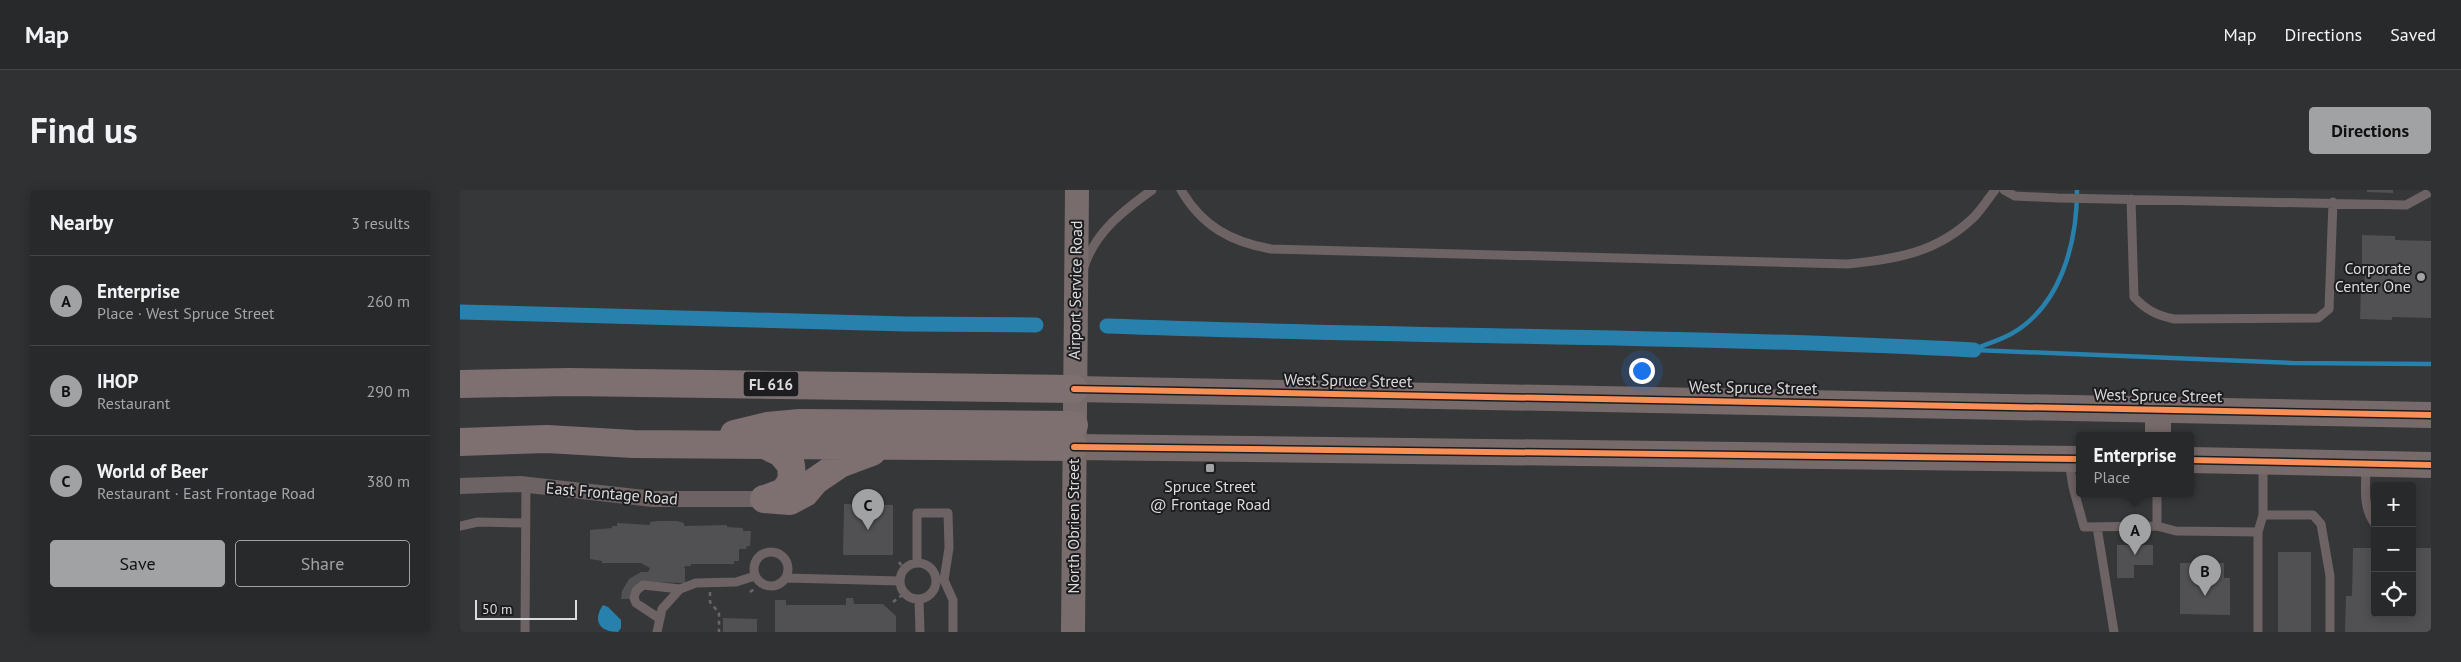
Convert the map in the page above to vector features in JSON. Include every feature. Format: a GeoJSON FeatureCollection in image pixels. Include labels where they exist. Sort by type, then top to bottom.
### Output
{"type":"FeatureCollection","features":[{"type":"Feature","properties":{"kind":"highway"},"geometry":{"type":"LineString","coordinates":[[460,373],[570,382]]}},
{"type":"Feature","properties":{"kind":"highway","name":"FL 616"},"geometry":{"type":"LineString","coordinates":[[460,384],[570,382],[1074,389]]}},
{"type":"Feature","properties":{"kind":"highway"},"geometry":{"type":"LineString","coordinates":[[676,445],[767,426],[800,423],[1074,436]]}},
{"type":"Feature","properties":{"kind":"highway"},"geometry":{"type":"LineString","coordinates":[[460,442],[547,439],[633,444],[888,447],[1074,436]]}},
{"type":"Feature","properties":{"kind":"highway"},"geometry":{"type":"LineString","coordinates":[[460,461],[633,444]]}},
{"type":"Feature","properties":{"kind":"highway"},"geometry":{"type":"LineString","coordinates":[[764,500],[784,492],[792,480],[791,465],[781,453],[765,445]]}},
{"type":"Feature","properties":{"kind":"highway"},"geometry":{"type":"LineString","coordinates":[[764,500],[790,501],[805,493],[815,481],[840,464],[888,447]]}},
{"type":"Feature","properties":{"kind":"main road","name":"West Spruce Street"},"geometry":{"type":"LineString","coordinates":[[1074,389],[2158,409],[2431,416]]}},
{"type":"Feature","properties":{"kind":"main road"},"geometry":{"type":"LineString","coordinates":[[2158,409],[2158,432]]}},
{"type":"Feature","properties":{"kind":"main road"},"geometry":{"type":"LineString","coordinates":[[1074,436],[2074,459]]}},
{"type":"Feature","properties":{"kind":"main road"},"geometry":{"type":"LineString","coordinates":[[2194,460],[2366,462],[2431,465]]}},
{"type":"Feature","properties":{"kind":"street","name":"Airport Service Road"},"geometry":{"type":"LineString","coordinates":[[1074,389],[1077,192]]}},
{"type":"Feature","properties":{"kind":"street","name":"North Obrien Street"},"geometry":{"type":"LineString","coordinates":[[1073,632],[1074,389]]}},
{"type":"Feature","properties":{"kind":"street","name":"East Frontage Road"},"geometry":{"type":"LineString","coordinates":[[460,486],[526,484],[653,500],[764,500]]}},
{"type":"Feature","properties":{"kind":"lane"},"geometry":{"type":"LineString","coordinates":[[1075,293],[1086,261],[1098,238],[1117,216],[1152,190]]}},
{"type":"Feature","properties":{"kind":"lane"},"geometry":{"type":"LineString","coordinates":[[1181,190],[1210,225],[1223,234],[1230,238],[1271,249],[1848,264],[1896,259],[1935,246],[1974,217],[1995,190]]}},
{"type":"Feature","properties":{"kind":"lane"},"geometry":{"type":"LineString","coordinates":[[2004,190],[2015,196],[2058,198],[2333,202],[2406,205],[2428,192]]}},
{"type":"Feature","properties":{"kind":"lane"},"geometry":{"type":"LineString","coordinates":[[2132,199],[2134,297],[2143,307],[2157,315],[2174,319],[2318,318],[2329,308],[2333,202]]}},
{"type":"Feature","properties":{"kind":"lane"},"geometry":{"type":"LineString","coordinates":[[2074,459],[2073,487],[2084,527],[2157,526],[2176,531],[2258,532]]}},
{"type":"Feature","properties":{"kind":"lane"},"geometry":{"type":"LineString","coordinates":[[2258,632],[2258,532],[2263,516],[2263,461]]}},
{"type":"Feature","properties":{"kind":"lane"},"geometry":{"type":"LineString","coordinates":[[2366,462],[2366,505],[2368,516],[2371,519]]}},
{"type":"Feature","properties":{"kind":"lane"},"geometry":{"type":"LineString","coordinates":[[525,632],[526,484]]}},
{"type":"Feature","properties":{"kind":"lane"},"geometry":{"type":"LineString","coordinates":[[2157,497],[2157,526]]}},
{"type":"Feature","properties":{"kind":"lane"},"geometry":{"type":"LineString","coordinates":[[917,563],[917,513],[948,513],[949,548],[940,580],[930,594],[919,599],[905,593],[900,580],[901,566],[917,563],[931,568],[940,580],[954,600],[953,632]]}},
{"type":"Feature","properties":{"kind":"lane"},"geometry":{"type":"LineString","coordinates":[[2263,516],[2313,516],[2322,524],[2330,576],[2330,632]]}},
{"type":"Feature","properties":{"kind":"lane"},"geometry":{"type":"LineString","coordinates":[[460,526],[478,522],[525,523]]}},
{"type":"Feature","properties":{"kind":"lane"},"geometry":{"type":"LineString","coordinates":[[2097,527],[2114,632]]}},
{"type":"Feature","properties":{"kind":"lane"},"geometry":{"type":"LineString","coordinates":[[771,552],[778,553],[788,566],[786,578],[778,585],[772,587],[762,584],[754,576],[756,559],[760,555],[771,552]]}},
{"type":"Feature","properties":{"kind":"lane"},"geometry":{"type":"LineString","coordinates":[[660,619],[636,603],[634,598],[636,591],[643,585],[680,589],[696,583],[736,582],[754,576]]}},
{"type":"Feature","properties":{"kind":"lane"},"geometry":{"type":"LineString","coordinates":[[786,578],[900,580]]}},
{"type":"Feature","properties":{"kind":"lane"},"geometry":{"type":"LineString","coordinates":[[657,632],[662,609],[680,589]]}},
{"type":"Feature","properties":{"kind":"lane"},"geometry":{"type":"LineString","coordinates":[[919,599],[920,632]]}},
{"type":"Feature","properties":{"kind":"path"},"geometry":{"type":"LineString","coordinates":[[710,591],[710,602],[719,613],[719,632]]}},
{"type":"Feature","properties":{"kind":"path"},"geometry":{"type":"LineString","coordinates":[[893,602],[905,593]]}},
{"type":"Feature","properties":{"kind":"water"},"geometry":{"type":"Polygon","coordinates":[[[603,605],[608,607],[621,620],[621,628],[618,632],[602,628],[598,621],[603,605]]]}},
{"type":"Feature","properties":{"kind":"building"},"geometry":{"type":"Polygon","coordinates":[[[2367,190],[2393,190],[2393,193],[2367,192],[2367,190]]]}},
{"type":"Feature","properties":{"kind":"building"},"geometry":{"type":"Polygon","coordinates":[[[2362,235],[2395,236],[2395,240],[2431,241],[2431,318],[2392,317],[2392,320],[2360,319],[2361,287],[2364,287],[2365,268],[2362,267],[2362,235]]]}},
{"type":"Feature","properties":{"kind":"building"},"geometry":{"type":"Polygon","coordinates":[[[844,504],[893,505],[893,555],[843,555],[844,504]]]}},
{"type":"Feature","properties":{"kind":"building"},"geometry":{"type":"Polygon","coordinates":[[[677,521],[684,523],[684,526],[727,525],[727,527],[743,528],[743,531],[751,531],[750,546],[747,546],[746,549],[739,549],[739,561],[734,561],[734,564],[691,564],[691,566],[683,568],[685,568],[685,583],[648,582],[631,599],[621,599],[622,591],[629,579],[641,572],[648,572],[650,568],[641,563],[602,563],[602,561],[590,559],[590,530],[612,528],[612,526],[617,526],[617,523],[650,525],[650,522],[677,521]]]}},
{"type":"Feature","properties":{"kind":"building"},"geometry":{"type":"Polygon","coordinates":[[[2117,545],[2153,545],[2153,565],[2134,565],[2134,578],[2117,578],[2117,545]]]}},
{"type":"Feature","properties":{"kind":"building"},"geometry":{"type":"Polygon","coordinates":[[[2353,548],[2371,548],[2371,617],[2416,617],[2416,548],[2431,548],[2431,632],[2345,632],[2346,596],[2352,596],[2353,548]]]}},
{"type":"Feature","properties":{"kind":"building"},"geometry":{"type":"Polygon","coordinates":[[[2278,552],[2311,552],[2311,632],[2278,632],[2278,552]]]}},
{"type":"Feature","properties":{"kind":"building"},"geometry":{"type":"Polygon","coordinates":[[[2180,563],[2224,563],[2224,578],[2230,578],[2230,615],[2180,614],[2180,563]]]}},
{"type":"Feature","properties":{"kind":"building"},"geometry":{"type":"Polygon","coordinates":[[[846,598],[853,598],[854,604],[883,604],[896,616],[896,632],[775,632],[775,600],[786,600],[786,605],[846,605],[846,598]]]}},
{"type":"Feature","properties":{"kind":"building"},"geometry":{"type":"Polygon","coordinates":[[[723,618],[757,619],[757,632],[723,632],[723,618]]]}},
{"type":"Feature","properties":{"kind":"waterway"},"geometry":{"type":"LineString","coordinates":[[1975,349],[2011,334],[2028,322],[2054,290],[2063,271],[2074,231],[2077,190]]}},
{"type":"Feature","properties":{"kind":"waterway"},"geometry":{"type":"LineString","coordinates":[[460,312],[906,324],[1036,325]]}},
{"type":"Feature","properties":{"kind":"waterway"},"geometry":{"type":"LineString","coordinates":[[1107,326],[1215,330],[1757,341],[1974,350]]}},
{"type":"Feature","properties":{"kind":"waterway"},"geometry":{"type":"LineString","coordinates":[[1974,350],[2292,363],[2431,364]]}},
{"type":"Feature","properties":{"kind":"cycle path"},"geometry":{"type":"LineString","coordinates":[[1074,389],[2431,415]]}},
{"type":"Feature","properties":{"kind":"cycle path"},"geometry":{"type":"LineString","coordinates":[[1074,447],[2076,459]]}},
{"type":"Feature","properties":{"kind":"cycle path"},"geometry":{"type":"LineString","coordinates":[[2194,460],[2431,465]]}},
{"type":"Feature","properties":{"kind":"place","name":"Corporate Center One"},"geometry":{"type":"Point","coordinates":[2421,277]}},
{"type":"Feature","properties":{"kind":"place","name":"Spruce Street @ Frontage Road"},"geometry":{"type":"Point","coordinates":[1210,468]}},
{"type":"Feature","properties":{"kind":"place","name":"World of Beer"},"geometry":{"type":"Point","coordinates":[868,530]}},
{"type":"Feature","properties":{"kind":"place","name":"Enterprise"},"geometry":{"type":"Point","coordinates":[2135,555]}},
{"type":"Feature","properties":{"kind":"place","name":"IHOP"},"geometry":{"type":"Point","coordinates":[2205,596]}}]}
